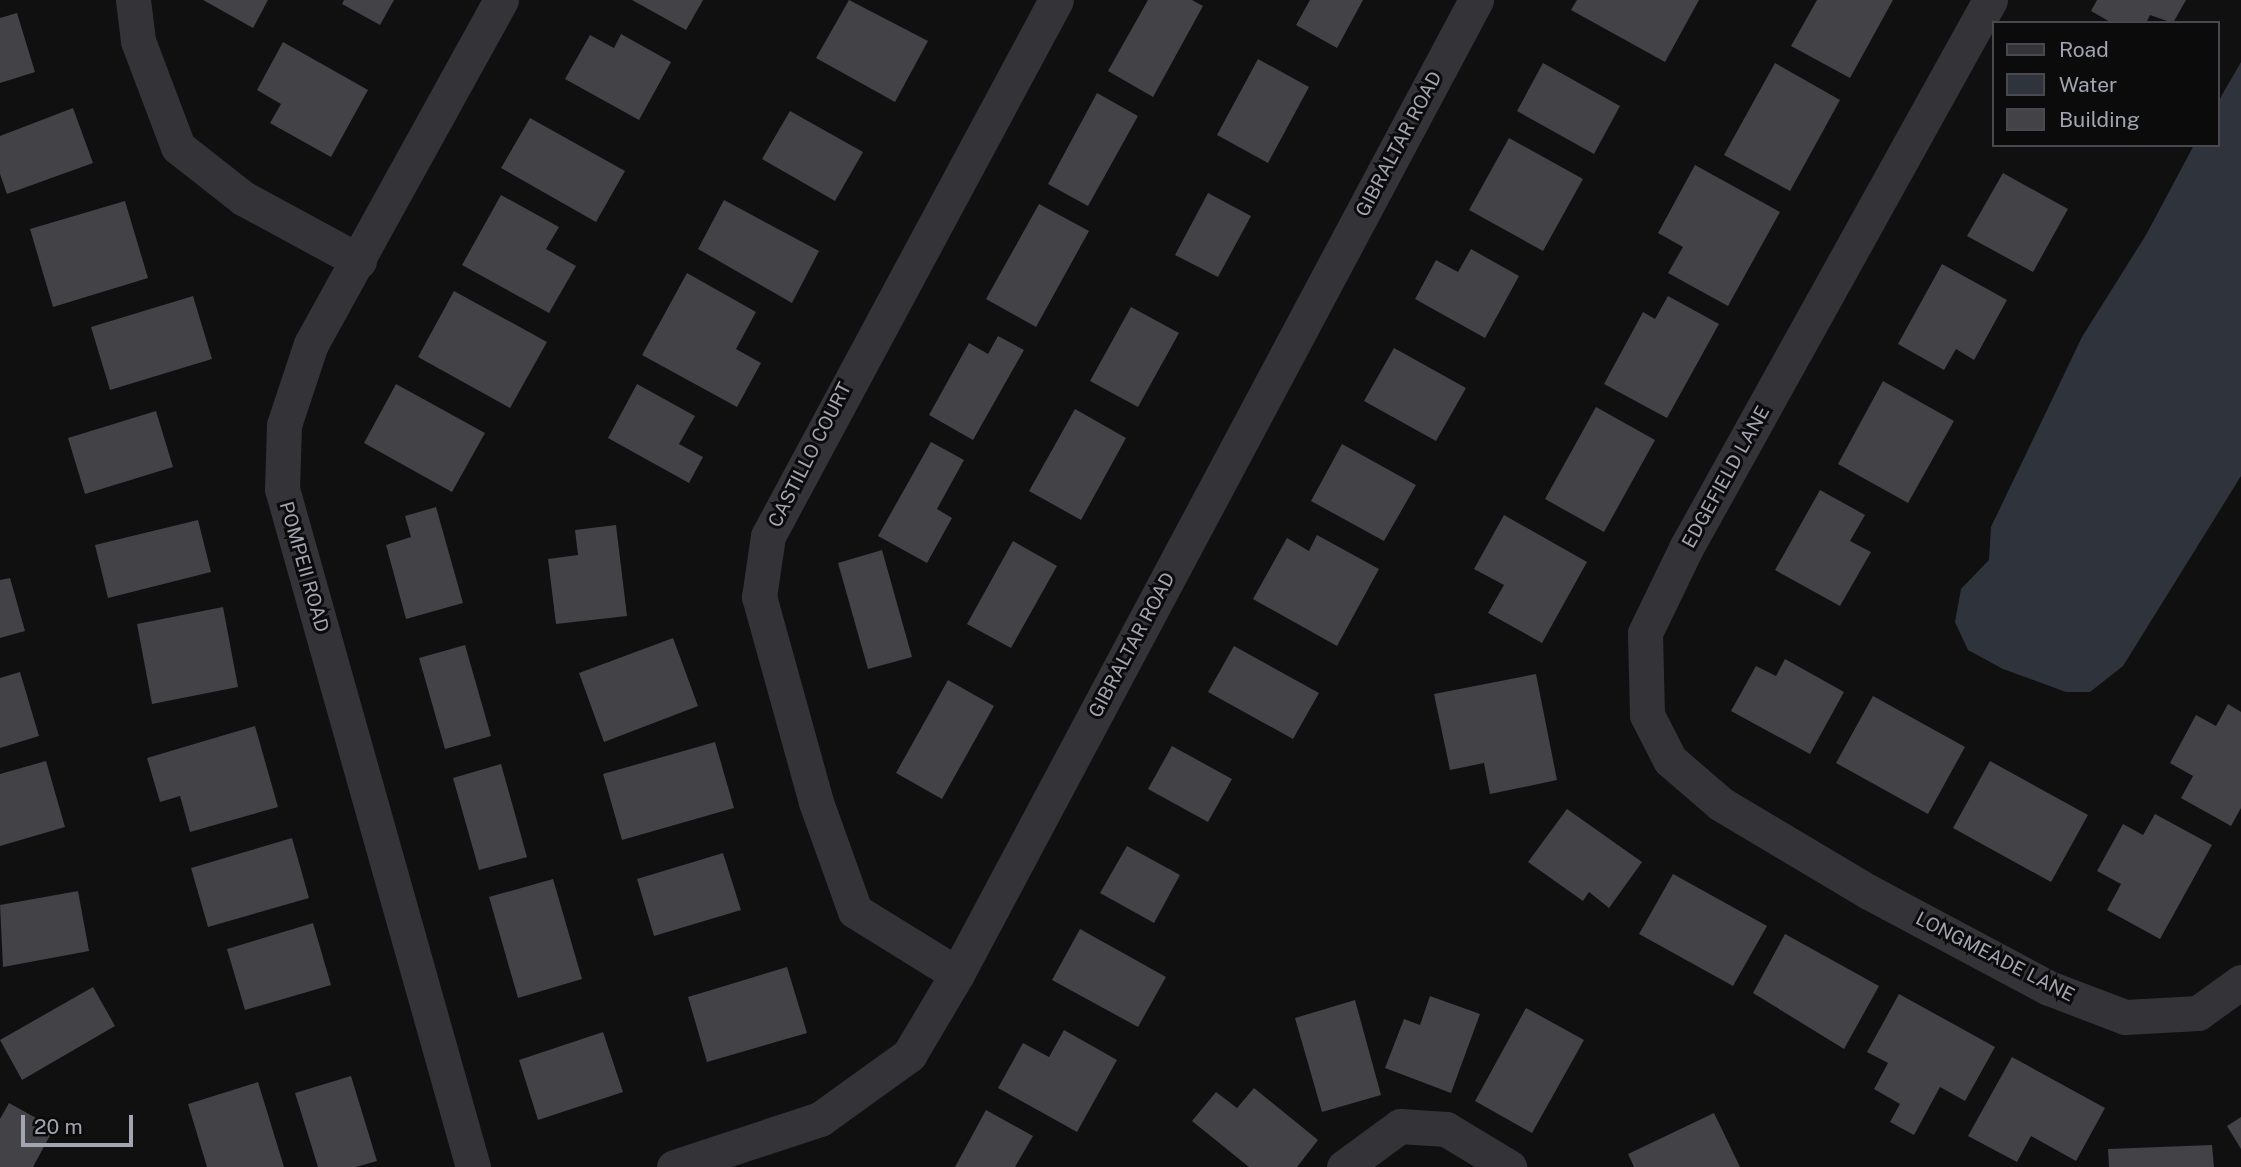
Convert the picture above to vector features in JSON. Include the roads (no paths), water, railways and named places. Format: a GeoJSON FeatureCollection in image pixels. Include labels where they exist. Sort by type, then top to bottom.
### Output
{"type":"FeatureCollection","features":[{"type":"Feature","properties":{"kind":"street"},"geometry":{"type":"LineString","coordinates":[[133,0],[138,41],[178,147],[243,198],[359,261]]}},
{"type":"Feature","properties":{"kind":"street","name":"POMPEII ROAD"},"geometry":{"type":"LineString","coordinates":[[473,1167],[282,489],[284,425],[311,344],[501,0]]}},
{"type":"Feature","properties":{"kind":"street","name":"CASTILLO COURT"},"geometry":{"type":"LineString","coordinates":[[957,974],[855,911],[816,802],[759,597],[768,536],[1056,0]]}},
{"type":"Feature","properties":{"kind":"street","name":"GIBRALTAR ROAD"},"geometry":{"type":"LineString","coordinates":[[674,1167],[820,1119],[909,1055],[957,974],[1476,0]]}},
{"type":"Feature","properties":{"kind":"street","name":"EDGEFIELD LANE"},"geometry":{"type":"LineString","coordinates":[[1867,891],[1721,804],[1670,761],[1647,715],[1645,633],[1686,548],[1990,0]]}},
{"type":"Feature","properties":{"kind":"street","name":"LONGMEADE LANE"},"geometry":{"type":"LineString","coordinates":[[1867,891],[2049,988],[2125,1017],[2198,1013],[2241,982]]}},
{"type":"Feature","properties":{"kind":"street"},"geometry":{"type":"LineString","coordinates":[[1344,1167],[1400,1126],[1446,1129],[1509,1167]]}},
{"type":"Feature","properties":{"kind":"water"},"geometry":{"type":"Polygon","coordinates":[[[2241,62],[2241,476],[2123,666],[2090,692],[2066,692],[2003,669],[1968,650],[1955,622],[1961,589],[1989,560],[1991,527],[2082,337],[2146,235],[2193,147],[2220,147],[2220,99],[2241,62]]]}}]}
